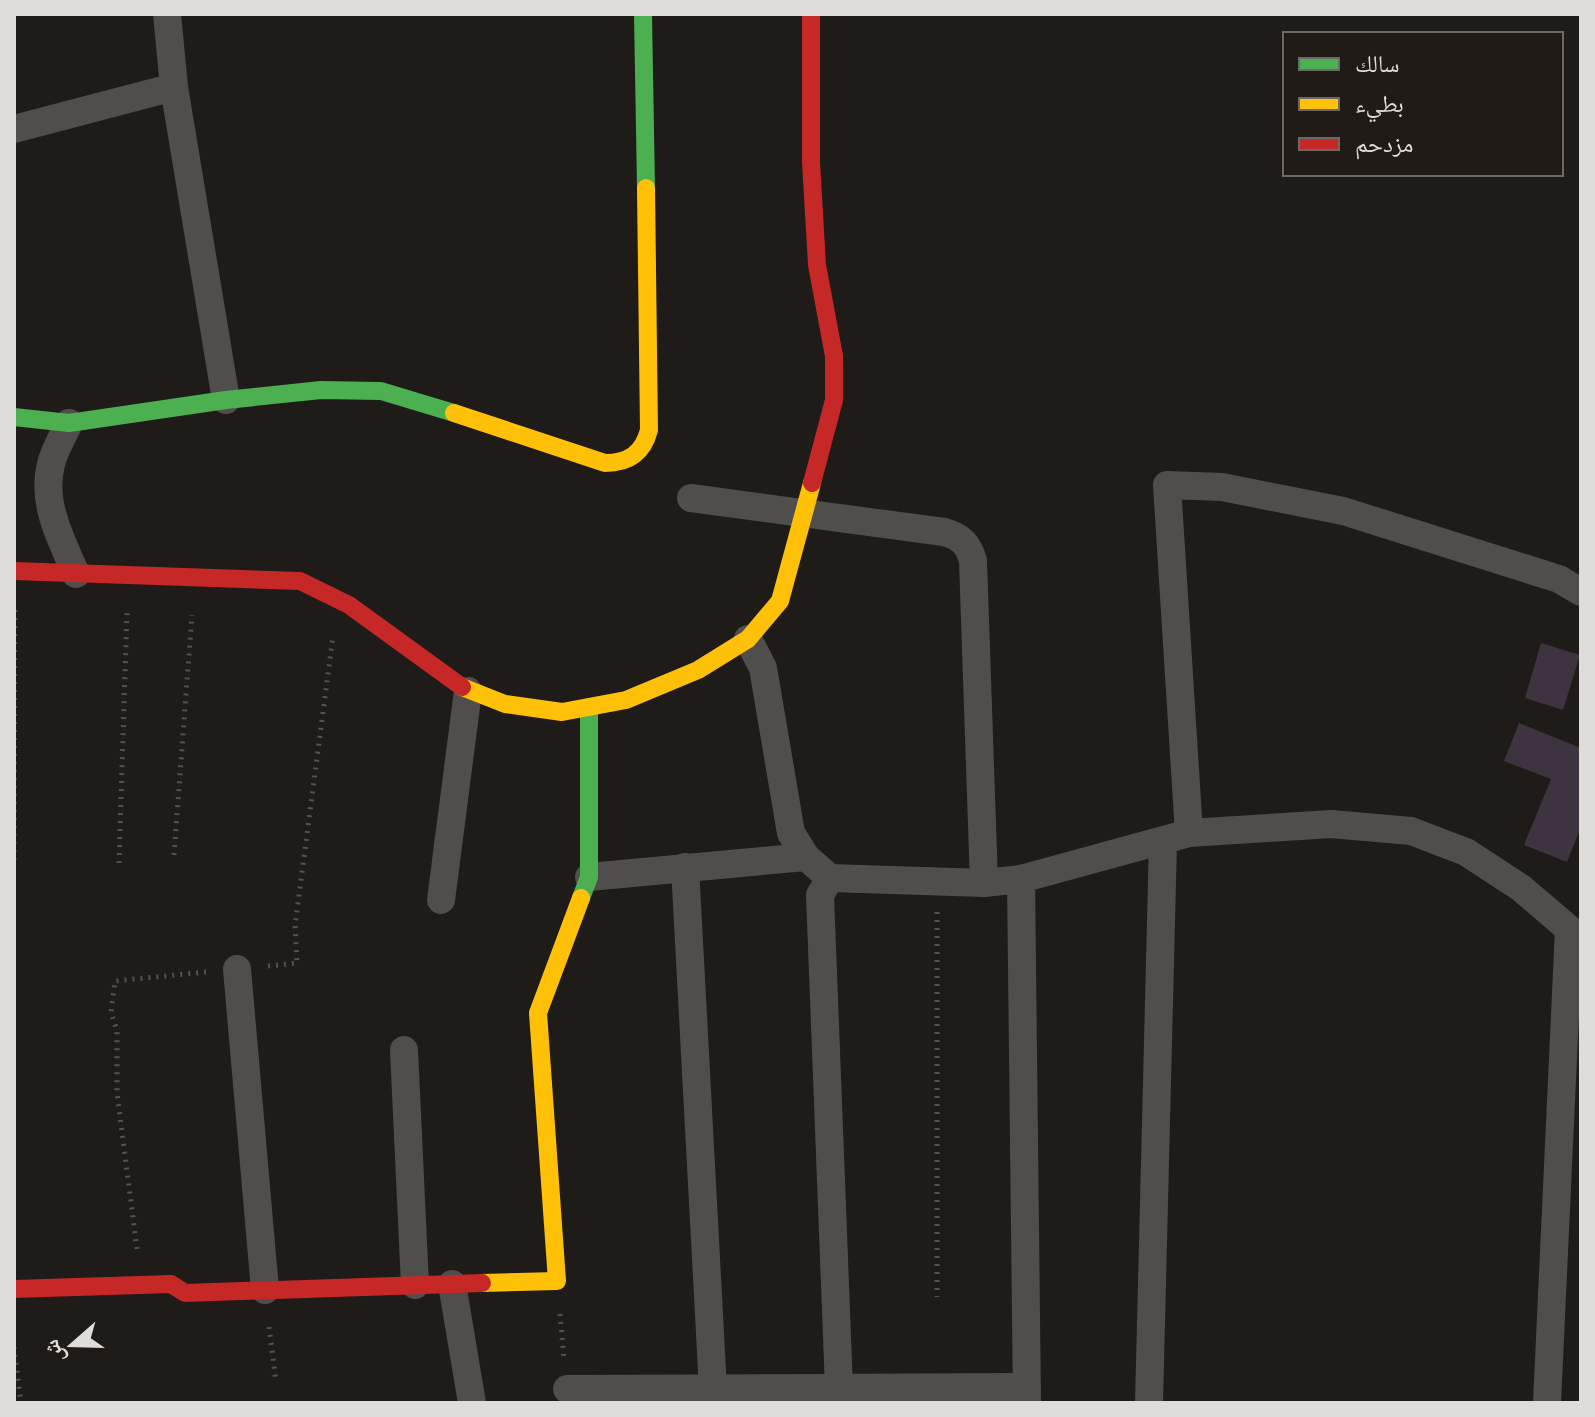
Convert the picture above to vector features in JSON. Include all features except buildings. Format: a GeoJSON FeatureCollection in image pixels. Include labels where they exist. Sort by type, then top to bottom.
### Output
{"type":"FeatureCollection","features":[{"type":"Feature","properties":{"kind":"street"},"geometry":{"type":"LineString","coordinates":[[167,14],[174,87],[226,400]]}},
{"type":"Feature","properties":{"kind":"street"},"geometry":{"type":"LineString","coordinates":[[14,417],[69,423],[226,400],[321,390],[381,391],[605,463],[626,462],[634,457],[647,440],[649,430],[643,14]]}},
{"type":"Feature","properties":{"kind":"street"},"geometry":{"type":"LineString","coordinates":[[15,572],[300,581],[338,599],[468,691],[505,704],[562,712],[626,700],[698,670],[748,639],[780,601],[834,400],[834,356],[817,265],[811,162],[811,14]]}},
{"type":"Feature","properties":{"kind":"street"},"geometry":{"type":"LineString","coordinates":[[14,129],[174,87]]}},
{"type":"Feature","properties":{"kind":"street"},"geometry":{"type":"LineString","coordinates":[[69,423],[51,464],[48,499],[76,574]]}},
{"type":"Feature","properties":{"kind":"street"},"geometry":{"type":"LineString","coordinates":[[1149,1403],[1176,837],[1167,485],[1222,487],[1343,511],[1559,579],[1581,592]]}},
{"type":"Feature","properties":{"kind":"street"},"geometry":{"type":"LineString","coordinates":[[691,498],[944,532],[958,537],[968,547],[973,561],[984,883]]}},
{"type":"Feature","properties":{"kind":"street"},"geometry":{"type":"LineString","coordinates":[[748,639],[763,668],[791,833],[806,857],[830,878],[984,883],[1021,879],[1176,837],[1251,827],[1331,824],[1411,831],[1466,852],[1521,888],[1575,940],[1547,1403]]}},
{"type":"Feature","properties":{"kind":"street"},"geometry":{"type":"LineString","coordinates":[[441,900],[468,691]]}},
{"type":"Feature","properties":{"kind":"street"},"geometry":{"type":"LineString","coordinates":[[14,1289],[171,1284],[185,1293],[557,1281],[538,1013],[589,877],[589,707]]}},
{"type":"Feature","properties":{"kind":"street"},"geometry":{"type":"LineString","coordinates":[[589,877],[806,857]]}},
{"type":"Feature","properties":{"kind":"street"},"geometry":{"type":"LineString","coordinates":[[685,867],[713,1389]]}},
{"type":"Feature","properties":{"kind":"street"},"geometry":{"type":"LineString","coordinates":[[830,878],[820,895],[839,1388]]}},
{"type":"Feature","properties":{"kind":"street"},"geometry":{"type":"LineString","coordinates":[[567,1389],[839,1388],[1027,1395],[1021,879]]}},
{"type":"Feature","properties":{"kind":"street"},"geometry":{"type":"LineString","coordinates":[[237,969],[265,1290]]}},
{"type":"Feature","properties":{"kind":"street"},"geometry":{"type":"LineString","coordinates":[[404,1050],[415,1285]]}},
{"type":"Feature","properties":{"kind":"street"},"geometry":{"type":"LineString","coordinates":[[452,1284],[472,1403]]}},
{"type":"Feature","properties":{"kind":"path"},"geometry":{"type":"LineString","coordinates":[[14,860],[15,572]]}},
{"type":"Feature","properties":{"kind":"path"},"geometry":{"type":"LineString","coordinates":[[119,863],[129,575]]}},
{"type":"Feature","properties":{"kind":"path"},"geometry":{"type":"LineString","coordinates":[[174,855],[194,578]]}},
{"type":"Feature","properties":{"kind":"path"},"geometry":{"type":"LineString","coordinates":[[141,1285],[117,1093],[117,1031],[111,1012],[115,981],[297,963],[295,926],[338,599]]}},
{"type":"Feature","properties":{"kind":"path"},"geometry":{"type":"LineString","coordinates":[[937,883],[937,1297]]}},
{"type":"Feature","properties":{"kind":"path"},"geometry":{"type":"LineString","coordinates":[[557,1281],[567,1389]]}},
{"type":"Feature","properties":{"kind":"path"},"geometry":{"type":"LineString","coordinates":[[265,1290],[276,1382]]}},
{"type":"Feature","properties":{"kind":"path"},"geometry":{"type":"LineString","coordinates":[[14,1347],[21,1403]]}},
{"type":"Feature","properties":{"kind":"traffic: fast"},"geometry":{"type":"LineString","coordinates":[[643,14],[646,188]]}},
{"type":"Feature","properties":{"kind":"traffic: fast"},"geometry":{"type":"LineString","coordinates":[[14,417],[69,423],[226,400],[321,390],[381,391],[454,413]]}},
{"type":"Feature","properties":{"kind":"traffic: fast"},"geometry":{"type":"LineString","coordinates":[[581,898],[589,877],[589,707]]}},
{"type":"Feature","properties":{"kind":"traffic: slow"},"geometry":{"type":"LineString","coordinates":[[454,413],[605,463],[628,459],[639,451],[649,430],[646,188]]}},
{"type":"Feature","properties":{"kind":"traffic: slow"},"geometry":{"type":"LineString","coordinates":[[462,687],[505,704],[562,712],[626,700],[698,670],[748,639],[780,601],[812,483]]}},
{"type":"Feature","properties":{"kind":"traffic: slow"},"geometry":{"type":"LineString","coordinates":[[482,1283],[557,1281],[538,1013],[581,898]]}},
{"type":"Feature","properties":{"kind":"traffic: jam"},"geometry":{"type":"LineString","coordinates":[[811,14],[811,162],[817,265],[834,356],[834,400],[812,483]]}},
{"type":"Feature","properties":{"kind":"traffic: jam"},"geometry":{"type":"LineString","coordinates":[[14,571],[300,581],[349,605],[462,687]]}},
{"type":"Feature","properties":{"kind":"traffic: jam"},"geometry":{"type":"LineString","coordinates":[[14,1289],[171,1284],[185,1293],[482,1283]]}}]}
